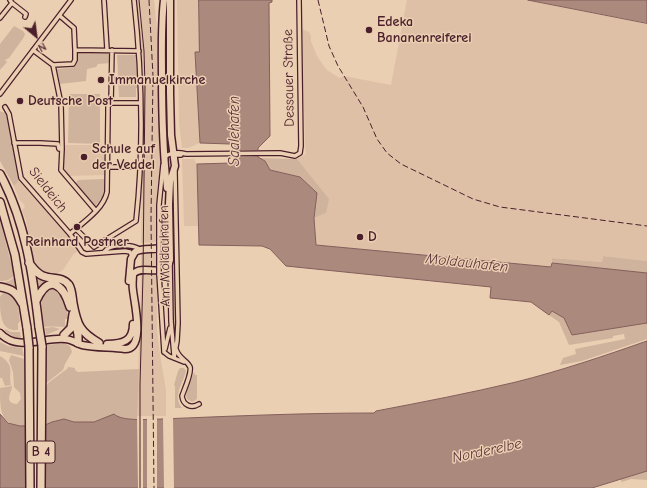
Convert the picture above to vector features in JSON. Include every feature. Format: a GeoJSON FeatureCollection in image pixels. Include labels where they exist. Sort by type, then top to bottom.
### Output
{"type":"FeatureCollection","features":[{"type":"Feature","properties":{"kind":"highway"},"geometry":{"type":"LineString","coordinates":[[0,174],[13,201],[29,263],[43,276],[62,280],[67,284],[71,291],[81,330],[99,343]]}},
{"type":"Feature","properties":{"kind":"highway","name":"B 4"},"geometry":{"type":"LineString","coordinates":[[0,202],[12,244],[21,286],[27,328],[29,348],[30,488]]}},
{"type":"Feature","properties":{"kind":"highway","name":"B 4"},"geometry":{"type":"LineString","coordinates":[[29,263],[44,343],[41,415],[41,488]]}},
{"type":"Feature","properties":{"kind":"highway"},"geometry":{"type":"LineString","coordinates":[[36,301],[46,286],[50,284],[57,285],[61,288],[73,314],[78,331],[77,341]]}},
{"type":"Feature","properties":{"kind":"highway"},"geometry":{"type":"LineString","coordinates":[[0,291],[4,288],[16,293],[24,306]]}},
{"type":"Feature","properties":{"kind":"highway"},"geometry":{"type":"LineString","coordinates":[[64,335],[71,328],[73,314]]}},
{"type":"Feature","properties":{"kind":"highway"},"geometry":{"type":"LineString","coordinates":[[77,341],[81,330]]}},
{"type":"Feature","properties":{"kind":"main road"},"geometry":{"type":"LineString","coordinates":[[164,0],[161,32],[162,103],[170,155]]}},
{"type":"Feature","properties":{"kind":"main road"},"geometry":{"type":"LineString","coordinates":[[134,337],[136,308],[133,289],[133,275],[137,271],[160,270],[167,267],[170,260],[170,0]]}},
{"type":"Feature","properties":{"kind":"main road","name":"Am Moldauhafen"},"geometry":{"type":"LineString","coordinates":[[170,155],[175,166]]}},
{"type":"Feature","properties":{"kind":"main road"},"geometry":{"type":"LineString","coordinates":[[169,204],[170,182],[175,166]]}},
{"type":"Feature","properties":{"kind":"main road"},"geometry":{"type":"LineString","coordinates":[[44,343],[58,335],[69,335],[84,345],[128,349],[134,346],[133,309],[129,290],[129,270],[132,258],[135,252],[139,249],[160,251],[167,244],[169,238]]}},
{"type":"Feature","properties":{"kind":"main road"},"geometry":{"type":"LineString","coordinates":[[132,258],[133,265],[137,271]]}},
{"type":"Feature","properties":{"kind":"main road"},"geometry":{"type":"LineString","coordinates":[[0,333],[8,340],[22,343],[44,343],[63,339],[111,344],[122,342],[134,337]]}},
{"type":"Feature","properties":{"kind":"street"},"geometry":{"type":"LineString","coordinates":[[0,94],[71,0]]}},
{"type":"Feature","properties":{"kind":"street"},"geometry":{"type":"LineString","coordinates":[[70,234],[96,211],[105,200],[107,192],[108,106],[111,103],[109,50],[104,0]]}},
{"type":"Feature","properties":{"kind":"street"},"geometry":{"type":"LineString","coordinates":[[76,229],[93,247],[135,222],[140,167],[140,50],[134,0]]}},
{"type":"Feature","properties":{"kind":"street","name":"Dessauer Straße"},"geometry":{"type":"LineString","coordinates":[[186,154],[259,153],[298,155],[300,153],[299,0]]}},
{"type":"Feature","properties":{"kind":"street"},"geometry":{"type":"LineString","coordinates":[[0,18],[11,2],[25,13],[25,17]]}},
{"type":"Feature","properties":{"kind":"street"},"geometry":{"type":"LineString","coordinates":[[33,50],[53,65],[73,64],[75,60],[74,28],[60,16]]}},
{"type":"Feature","properties":{"kind":"street"},"geometry":{"type":"LineString","coordinates":[[75,50],[140,50]]}},
{"type":"Feature","properties":{"kind":"street"},"geometry":{"type":"LineString","coordinates":[[53,65],[61,104],[61,170],[96,211]]}},
{"type":"Feature","properties":{"kind":"street"},"geometry":{"type":"LineString","coordinates":[[111,103],[140,103]]}},
{"type":"Feature","properties":{"kind":"street","name":"Sieldeich"},"geometry":{"type":"LineString","coordinates":[[5,107],[8,112],[21,178],[70,234],[82,252],[86,254],[104,252]]}},
{"type":"Feature","properties":{"kind":"street"},"geometry":{"type":"LineString","coordinates":[[14,143],[58,144],[59,149],[62,149]]}},
{"type":"Feature","properties":{"kind":"street"},"geometry":{"type":"LineString","coordinates":[[170,155],[186,154]]}},
{"type":"Feature","properties":{"kind":"street"},"geometry":{"type":"LineString","coordinates":[[170,155],[186,154]]}},
{"type":"Feature","properties":{"kind":"street","name":"Am Moldauhafen"},"geometry":{"type":"LineString","coordinates":[[164,352],[159,242],[160,187],[170,155]]}},
{"type":"Feature","properties":{"kind":"street"},"geometry":{"type":"LineString","coordinates":[[175,166],[177,158],[181,155]]}},
{"type":"Feature","properties":{"kind":"street"},"geometry":{"type":"LineString","coordinates":[[107,166],[140,167]]}},
{"type":"Feature","properties":{"kind":"street","name":"Am Moldauhafen"},"geometry":{"type":"LineString","coordinates":[[174,358],[178,315],[175,166]]}},
{"type":"Feature","properties":{"kind":"street"},"geometry":{"type":"LineString","coordinates":[[104,252],[107,248],[116,246],[135,246],[139,249]]}},
{"type":"Feature","properties":{"kind":"street"},"geometry":{"type":"LineString","coordinates":[[160,251],[167,251],[170,260],[171,321],[174,358]]}},
{"type":"Feature","properties":{"kind":"street"},"geometry":{"type":"LineString","coordinates":[[104,252],[130,252],[132,258]]}},
{"type":"Feature","properties":{"kind":"street"},"geometry":{"type":"LineString","coordinates":[[160,270],[168,273],[170,277]]}},
{"type":"Feature","properties":{"kind":"street"},"geometry":{"type":"LineString","coordinates":[[171,321],[164,352],[166,355],[184,362]]}},
{"type":"Feature","properties":{"kind":"street"},"geometry":{"type":"LineString","coordinates":[[176,348],[179,356],[191,370],[182,400],[190,406],[199,404]]}},
{"type":"Feature","properties":{"kind":"shaded area"},"geometry":{"type":"Polygon","coordinates":[[[137,0],[154,0],[158,39],[161,148],[157,191],[157,242],[141,243],[143,74],[137,0]]]}},
{"type":"Feature","properties":{"kind":"shaded area","name":"Saalehafen"},"geometry":{"type":"Polygon","coordinates":[[[177,0],[199,0],[199,52],[195,52],[200,143],[188,148],[182,148],[179,123],[177,0]]]}},
{"type":"Feature","properties":{"kind":"shaded area"},"geometry":{"type":"Polygon","coordinates":[[[407,0],[528,0],[647,23],[647,261],[603,256],[602,262],[553,258],[551,267],[315,245],[314,218],[326,213],[297,159],[306,154],[302,29],[309,32],[317,56],[326,69],[339,78],[344,76],[391,85],[407,0]]]}},
{"type":"Feature","properties":{"kind":"shaded area"},"geometry":{"type":"Polygon","coordinates":[[[14,26],[23,31],[25,34],[9,58],[5,60],[7,62],[0,70],[0,44],[14,26]]]}},
{"type":"Feature","properties":{"kind":"shaded area"},"geometry":{"type":"Polygon","coordinates":[[[77,51],[110,52],[110,63],[98,64],[96,67],[87,69],[86,81],[60,84],[57,69],[74,67],[77,62],[77,51]]]}},
{"type":"Feature","properties":{"kind":"shaded area"},"geometry":{"type":"Polygon","coordinates":[[[117,55],[137,55],[136,97],[119,97],[117,55]]]}},
{"type":"Feature","properties":{"kind":"shaded area"},"geometry":{"type":"Polygon","coordinates":[[[166,91],[168,91],[169,138],[167,141],[165,115],[166,91]]]}},
{"type":"Feature","properties":{"kind":"shaded area"},"geometry":{"type":"Polygon","coordinates":[[[69,94],[100,94],[100,144],[68,143],[69,94]]]}},
{"type":"Feature","properties":{"kind":"shaded area"},"geometry":{"type":"Polygon","coordinates":[[[0,111],[5,113],[7,117],[19,181],[14,186],[0,161],[0,111]]]}},
{"type":"Feature","properties":{"kind":"shaded area","name":"Schule auf der Veddel"},"geometry":{"type":"Polygon","coordinates":[[[64,145],[105,145],[105,175],[69,176],[64,168],[64,145]]]}},
{"type":"Feature","properties":{"kind":"shaded area"},"geometry":{"type":"Polygon","coordinates":[[[258,158],[297,159],[329,199],[326,213],[314,218],[317,193],[300,177],[270,170],[265,161],[258,158]]]}},
{"type":"Feature","properties":{"kind":"shaded area"},"geometry":{"type":"Polygon","coordinates":[[[182,159],[194,159],[197,164],[199,226],[184,226],[182,159]]]}},
{"type":"Feature","properties":{"kind":"shaded area"},"geometry":{"type":"Polygon","coordinates":[[[104,179],[103,194],[95,206],[75,184],[78,180],[104,179]]]}},
{"type":"Feature","properties":{"kind":"shaded area"},"geometry":{"type":"Polygon","coordinates":[[[19,181],[70,238],[78,251],[73,255],[63,270],[55,275],[43,274],[34,264],[26,220],[22,211],[25,206],[19,199],[14,186],[19,181]]]}},
{"type":"Feature","properties":{"kind":"shaded area"},"geometry":{"type":"Polygon","coordinates":[[[174,183],[175,231],[172,231],[174,183]]]}},
{"type":"Feature","properties":{"kind":"shaded area"},"geometry":{"type":"Polygon","coordinates":[[[0,219],[14,275],[8,280],[4,281],[0,281],[0,219]]]}},
{"type":"Feature","properties":{"kind":"shaded area"},"geometry":{"type":"Polygon","coordinates":[[[172,235],[175,235],[176,321],[174,349],[171,280],[172,235]]]}},
{"type":"Feature","properties":{"kind":"shaded area"},"geometry":{"type":"Polygon","coordinates":[[[157,253],[157,267],[141,267],[141,254],[157,253]]]}},
{"type":"Feature","properties":{"kind":"shaded area"},"geometry":{"type":"Polygon","coordinates":[[[603,256],[647,261],[647,273],[552,263],[552,258],[602,262],[603,256]]]}},
{"type":"Feature","properties":{"kind":"shaded area"},"geometry":{"type":"Polygon","coordinates":[[[35,272],[64,285],[68,289],[70,298],[59,284],[51,281],[46,282],[37,292],[35,272]]]}},
{"type":"Feature","properties":{"kind":"shaded area"},"geometry":{"type":"Polygon","coordinates":[[[157,274],[157,328],[166,390],[166,416],[137,416],[141,275],[157,274]]]}},
{"type":"Feature","properties":{"kind":"shaded area"},"geometry":{"type":"Polygon","coordinates":[[[14,278],[17,292],[0,286],[0,283],[14,278]]]}},
{"type":"Feature","properties":{"kind":"shaded area"},"geometry":{"type":"Polygon","coordinates":[[[58,287],[67,311],[68,319],[65,319],[65,325],[67,325],[66,327],[44,327],[41,298],[47,288],[58,287]]]}},
{"type":"Feature","properties":{"kind":"shaded area"},"geometry":{"type":"Polygon","coordinates":[[[7,292],[14,296],[16,300],[20,321],[18,324],[18,330],[8,328],[4,325],[2,320],[0,297],[2,294],[7,292]]]}},
{"type":"Feature","properties":{"kind":"shaded area"},"geometry":{"type":"Polygon","coordinates":[[[552,311],[564,318],[572,335],[647,323],[647,339],[582,361],[560,365],[563,358],[576,354],[575,349],[625,339],[624,334],[613,336],[613,338],[569,345],[559,322],[549,315],[552,311]]]}},
{"type":"Feature","properties":{"kind":"shaded area"},"geometry":{"type":"Polygon","coordinates":[[[53,327],[60,329],[46,335],[45,328],[53,327]]]}},
{"type":"Feature","properties":{"kind":"shaded area"},"geometry":{"type":"Polygon","coordinates":[[[5,329],[11,332],[20,332],[21,338],[14,337],[5,331],[5,329]]]}},
{"type":"Feature","properties":{"kind":"shaded area"},"geometry":{"type":"Polygon","coordinates":[[[0,342],[8,346],[22,348],[24,356],[0,351],[0,342]]]}},
{"type":"Feature","properties":{"kind":"shaded area"},"geometry":{"type":"Polygon","coordinates":[[[64,343],[70,346],[72,352],[63,370],[45,384],[47,345],[64,343]]]}},
{"type":"Feature","properties":{"kind":"shaded area"},"geometry":{"type":"Polygon","coordinates":[[[11,355],[24,359],[26,426],[17,425],[6,420],[1,410],[0,388],[12,386],[9,397],[10,402],[17,404],[21,399],[20,393],[14,387],[13,372],[9,360],[11,355]]]}},
{"type":"Feature","properties":{"kind":"shaded area"},"geometry":{"type":"Polygon","coordinates":[[[0,356],[10,366],[11,385],[5,386],[2,378],[0,378],[0,356]]]}},
{"type":"Feature","properties":{"kind":"shaded area"},"geometry":{"type":"Polygon","coordinates":[[[68,367],[75,368],[78,372],[139,369],[137,420],[111,417],[94,422],[74,422],[64,419],[45,425],[46,387],[48,383],[68,367]]]}},
{"type":"Feature","properties":{"kind":"shaded area"},"geometry":{"type":"Polygon","coordinates":[[[180,368],[184,368],[186,371],[178,394],[179,403],[182,408],[175,408],[174,385],[180,368]]]}},
{"type":"Feature","properties":{"kind":"shaded area"},"geometry":{"type":"Polygon","coordinates":[[[194,372],[195,375],[197,375],[197,398],[192,402],[187,399],[186,395],[194,372]]]}},
{"type":"Feature","properties":{"kind":"shaded area"},"geometry":{"type":"Polygon","coordinates":[[[647,471],[647,480],[631,479],[622,482],[620,479],[647,471]]]}},
{"type":"Feature","properties":{"kind":"water","name":"Moldauhafen"},"geometry":{"type":"Polygon","coordinates":[[[199,0],[272,0],[272,2],[269,3],[270,136],[258,148],[258,157],[265,161],[270,170],[300,177],[317,193],[314,218],[316,245],[551,267],[552,263],[647,273],[647,323],[572,335],[564,318],[552,311],[549,315],[531,302],[490,298],[491,287],[286,266],[270,249],[262,246],[199,245],[197,164],[231,163],[234,160],[234,155],[230,144],[200,143],[195,52],[199,52],[199,0]]]}},
{"type":"Feature","properties":{"kind":"water"},"geometry":{"type":"Polygon","coordinates":[[[528,0],[647,0],[647,23],[528,0]]]}},
{"type":"Feature","properties":{"kind":"water","name":"Norderelbe"},"geometry":{"type":"Polygon","coordinates":[[[647,341],[647,471],[592,488],[0,488],[0,414],[8,423],[20,426],[45,425],[64,419],[74,422],[94,422],[114,414],[123,418],[144,420],[294,414],[374,413],[376,411],[464,394],[532,378],[647,341]]]}},
{"type":"Feature","properties":{"kind":"pier"},"geometry":{"type":"Polygon","coordinates":[[[231,150],[259,150],[259,156],[232,157],[231,150]]]}},
{"type":"Feature","properties":{"kind":"pier"},"geometry":{"type":"Polygon","coordinates":[[[173,416],[174,488],[164,488],[163,417],[173,416]]]}},
{"type":"Feature","properties":{"kind":"pier"},"geometry":{"type":"Polygon","coordinates":[[[143,417],[143,488],[138,488],[137,418],[143,417]]]}},
{"type":"Feature","properties":{"kind":"pier"},"geometry":{"type":"Polygon","coordinates":[[[147,417],[157,417],[157,488],[147,488],[147,417]]]}},
{"type":"Feature","properties":{"kind":"pier"},"geometry":{"type":"Polygon","coordinates":[[[45,423],[46,488],[26,488],[26,424],[45,423]]]}},
{"type":"Feature","properties":{"kind":"tram line"},"geometry":{"type":"LineString","coordinates":[[139,0],[144,51],[145,85],[140,384],[140,488]]}},
{"type":"Feature","properties":{"kind":"railway"},"geometry":{"type":"LineString","coordinates":[[149,0],[153,76],[151,218],[154,488]]}},
{"type":"Feature","properties":{"kind":"railway"},"geometry":{"type":"LineString","coordinates":[[318,0],[329,46],[338,66],[363,107],[377,139],[387,153],[401,164],[473,199],[500,207],[647,226]]}},
{"type":"Feature","properties":{"kind":"place","name":"Edeka Bananenreiferei"},"geometry":{"type":"Point","coordinates":[369,30]}},
{"type":"Feature","properties":{"kind":"place","name":"Immanuelkirche"},"geometry":{"type":"Point","coordinates":[101,80]}},
{"type":"Feature","properties":{"kind":"place","name":"Deutsche Post"},"geometry":{"type":"Point","coordinates":[20,101]}},
{"type":"Feature","properties":{"kind":"place","name":"Schule auf der Veddel"},"geometry":{"type":"Point","coordinates":[84,157]}},
{"type":"Feature","properties":{"kind":"place","name":"Reinhard Postner"},"geometry":{"type":"Point","coordinates":[77,227]}},
{"type":"Feature","properties":{"kind":"place","name":"D"},"geometry":{"type":"Point","coordinates":[360,237]}}]}
